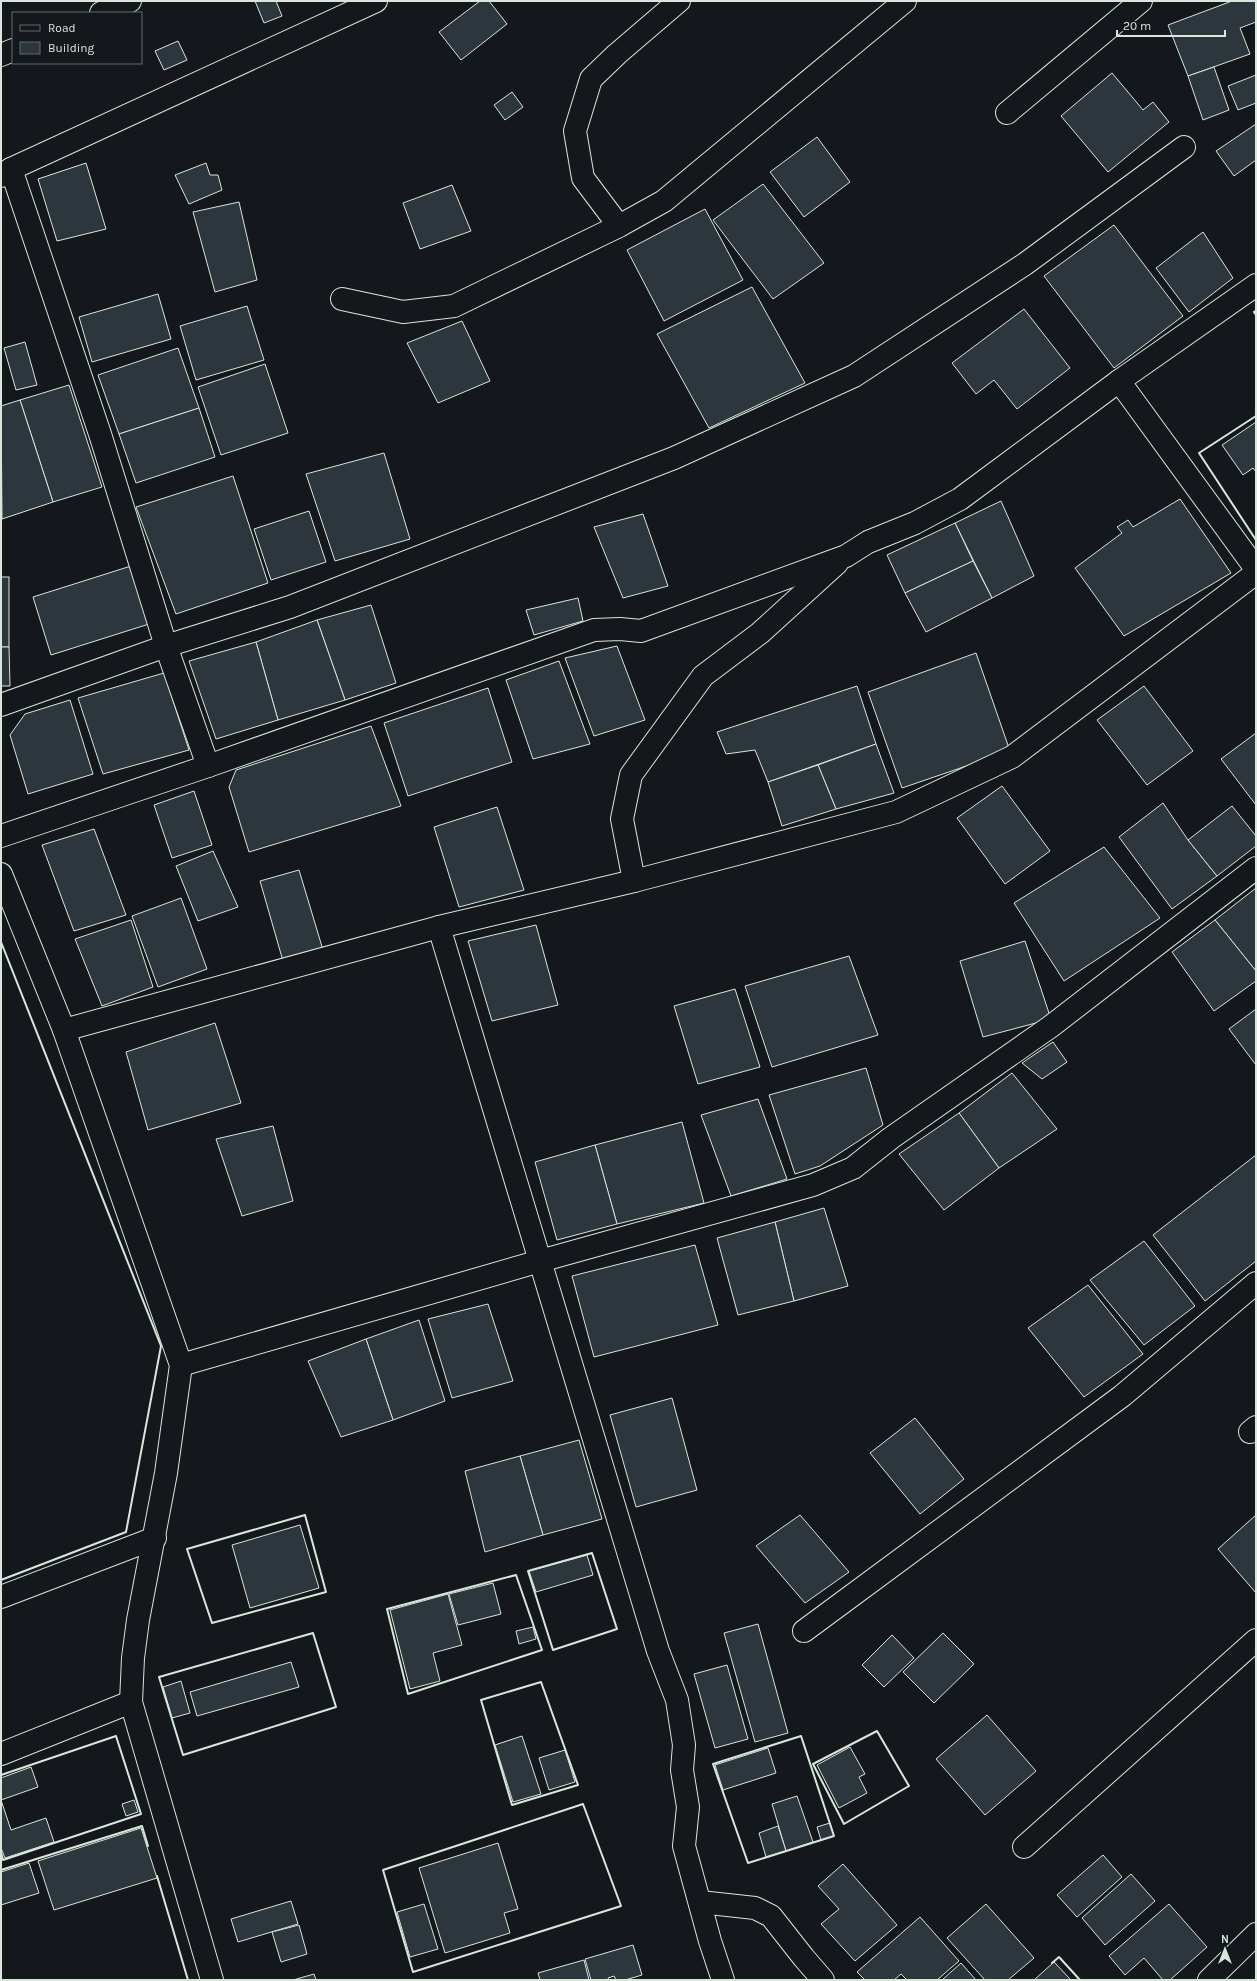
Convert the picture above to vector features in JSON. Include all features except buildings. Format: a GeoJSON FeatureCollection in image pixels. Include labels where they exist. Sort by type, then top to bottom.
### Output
{"type":"FeatureCollection","features":[{"type":"Feature","properties":{"kind":"street"},"geometry":{"type":"LineString","coordinates":[[103,12],[130,1]]}},
{"type":"Feature","properties":{"kind":"street"},"geometry":{"type":"LineString","coordinates":[[208,766],[166,646],[100,434],[6,172],[376,1]]}},
{"type":"Feature","properties":{"kind":"street"},"geometry":{"type":"LineString","coordinates":[[619,226],[583,178],[575,131],[591,79],[617,54],[679,1]]}},
{"type":"Feature","properties":{"kind":"street"},"geometry":{"type":"LineString","coordinates":[[342,299],[403,312],[454,306],[619,226],[664,202],[905,1]]}},
{"type":"Feature","properties":{"kind":"street"},"geometry":{"type":"LineString","coordinates":[[1007,113],[1141,1]]}},
{"type":"Feature","properties":{"kind":"street"},"geometry":{"type":"LineString","coordinates":[[1,55],[12,50]]}},
{"type":"Feature","properties":{"kind":"street"},"geometry":{"type":"LineString","coordinates":[[1,705],[166,646],[290,607],[666,461],[854,376],[1025,264],[1184,147]]}},
{"type":"Feature","properties":{"kind":"street"},"geometry":{"type":"LineString","coordinates":[[634,881],[622,819],[631,775],[703,676],[760,633],[846,556],[868,542],[915,523],[960,499],[1119,381],[1256,285]]}},
{"type":"Feature","properties":{"kind":"street"},"geometry":{"type":"LineString","coordinates":[[1119,381],[1256,570]]}},
{"type":"Feature","properties":{"kind":"street"},"geometry":{"type":"LineString","coordinates":[[1,836],[208,766],[594,630],[620,629],[641,631],[846,556]]}},
{"type":"Feature","properties":{"kind":"street"},"geometry":{"type":"LineString","coordinates":[[64,1030],[439,926],[634,881],[896,812],[1012,757],[1256,574]]}},
{"type":"Feature","properties":{"kind":"street"},"geometry":{"type":"LineString","coordinates":[[181,1365],[540,1261],[813,1185],[853,1168],[891,1138],[1050,1027],[1256,868]]}},
{"type":"Feature","properties":{"kind":"street"},"geometry":{"type":"LineString","coordinates":[[1,874],[64,1030],[181,1365],[155,1538],[136,1635],[133,1658],[131,1702],[212,1980]]}},
{"type":"Feature","properties":{"kind":"street"},"geometry":{"type":"LineString","coordinates":[[439,926],[656,1643],[677,1700],[684,1745],[682,1770],[688,1807],[684,1846],[710,1941],[723,1980]]}},
{"type":"Feature","properties":{"kind":"street"},"geometry":{"type":"LineString","coordinates":[[804,1631],[1122,1396],[1256,1283]]}},
{"type":"Feature","properties":{"kind":"street"},"geometry":{"type":"LineString","coordinates":[[1,1597],[155,1538]]}},
{"type":"Feature","properties":{"kind":"street"},"geometry":{"type":"LineString","coordinates":[[1024,1847],[1256,1640]]}},
{"type":"Feature","properties":{"kind":"street"},"geometry":{"type":"LineString","coordinates":[[1,1754],[131,1702]]}},
{"type":"Feature","properties":{"kind":"street"},"geometry":{"type":"LineString","coordinates":[[700,1902],[755,1908],[771,1916],[823,1980]]}},
{"type":"Feature","properties":{"kind":"street"},"geometry":{"type":"LineString","coordinates":[[1209,1980],[1256,1934]]}},
{"type":"Feature","properties":{"kind":"wall"},"geometry":{"type":"LineString","coordinates":[[1256,311],[1254,312],[1256,315]]}},
{"type":"Feature","properties":{"kind":"wall"},"geometry":{"type":"LineString","coordinates":[[1256,416],[1199,453],[1256,540]]}},
{"type":"Feature","properties":{"kind":"wall"},"geometry":{"type":"LineString","coordinates":[[1,942],[161,1346],[126,1532],[1,1580]]}},
{"type":"Feature","properties":{"kind":"wall"},"geometry":{"type":"LineString","coordinates":[[305,1515],[326,1592],[212,1623],[187,1549],[305,1515]]}},
{"type":"Feature","properties":{"kind":"wall"},"geometry":{"type":"LineString","coordinates":[[592,1553],[617,1629],[553,1650],[528,1571],[592,1553]]}},
{"type":"Feature","properties":{"kind":"wall"},"geometry":{"type":"LineString","coordinates":[[516,1575],[542,1650],[408,1694],[387,1609],[516,1575]]}},
{"type":"Feature","properties":{"kind":"wall"},"geometry":{"type":"LineString","coordinates":[[313,1633],[336,1707],[183,1755],[159,1677],[313,1633]]}},
{"type":"Feature","properties":{"kind":"wall"},"geometry":{"type":"LineString","coordinates":[[541,1682],[578,1785],[512,1805],[481,1700],[541,1682]]}},
{"type":"Feature","properties":{"kind":"wall"},"geometry":{"type":"LineString","coordinates":[[877,1731],[909,1786],[844,1824],[813,1764],[877,1731]]}},
{"type":"Feature","properties":{"kind":"wall"},"geometry":{"type":"LineString","coordinates":[[1,1775],[116,1736],[141,1814],[3,1860],[1,1852]]}},
{"type":"Feature","properties":{"kind":"wall"},"geometry":{"type":"LineString","coordinates":[[801,1736],[834,1836],[748,1863],[713,1764],[801,1736]]}},
{"type":"Feature","properties":{"kind":"wall"},"geometry":{"type":"LineString","coordinates":[[583,1804],[621,1906],[413,1972],[383,1870],[583,1804]]}},
{"type":"Feature","properties":{"kind":"wall"},"geometry":{"type":"LineString","coordinates":[[1,1870],[142,1826],[148,1846]]}},
{"type":"Feature","properties":{"kind":"wall"},"geometry":{"type":"LineString","coordinates":[[157,1876],[188,1980]]}},
{"type":"Feature","properties":{"kind":"wall"},"geometry":{"type":"LineString","coordinates":[[1052,1963],[1059,1957],[1080,1980]]}}]}
